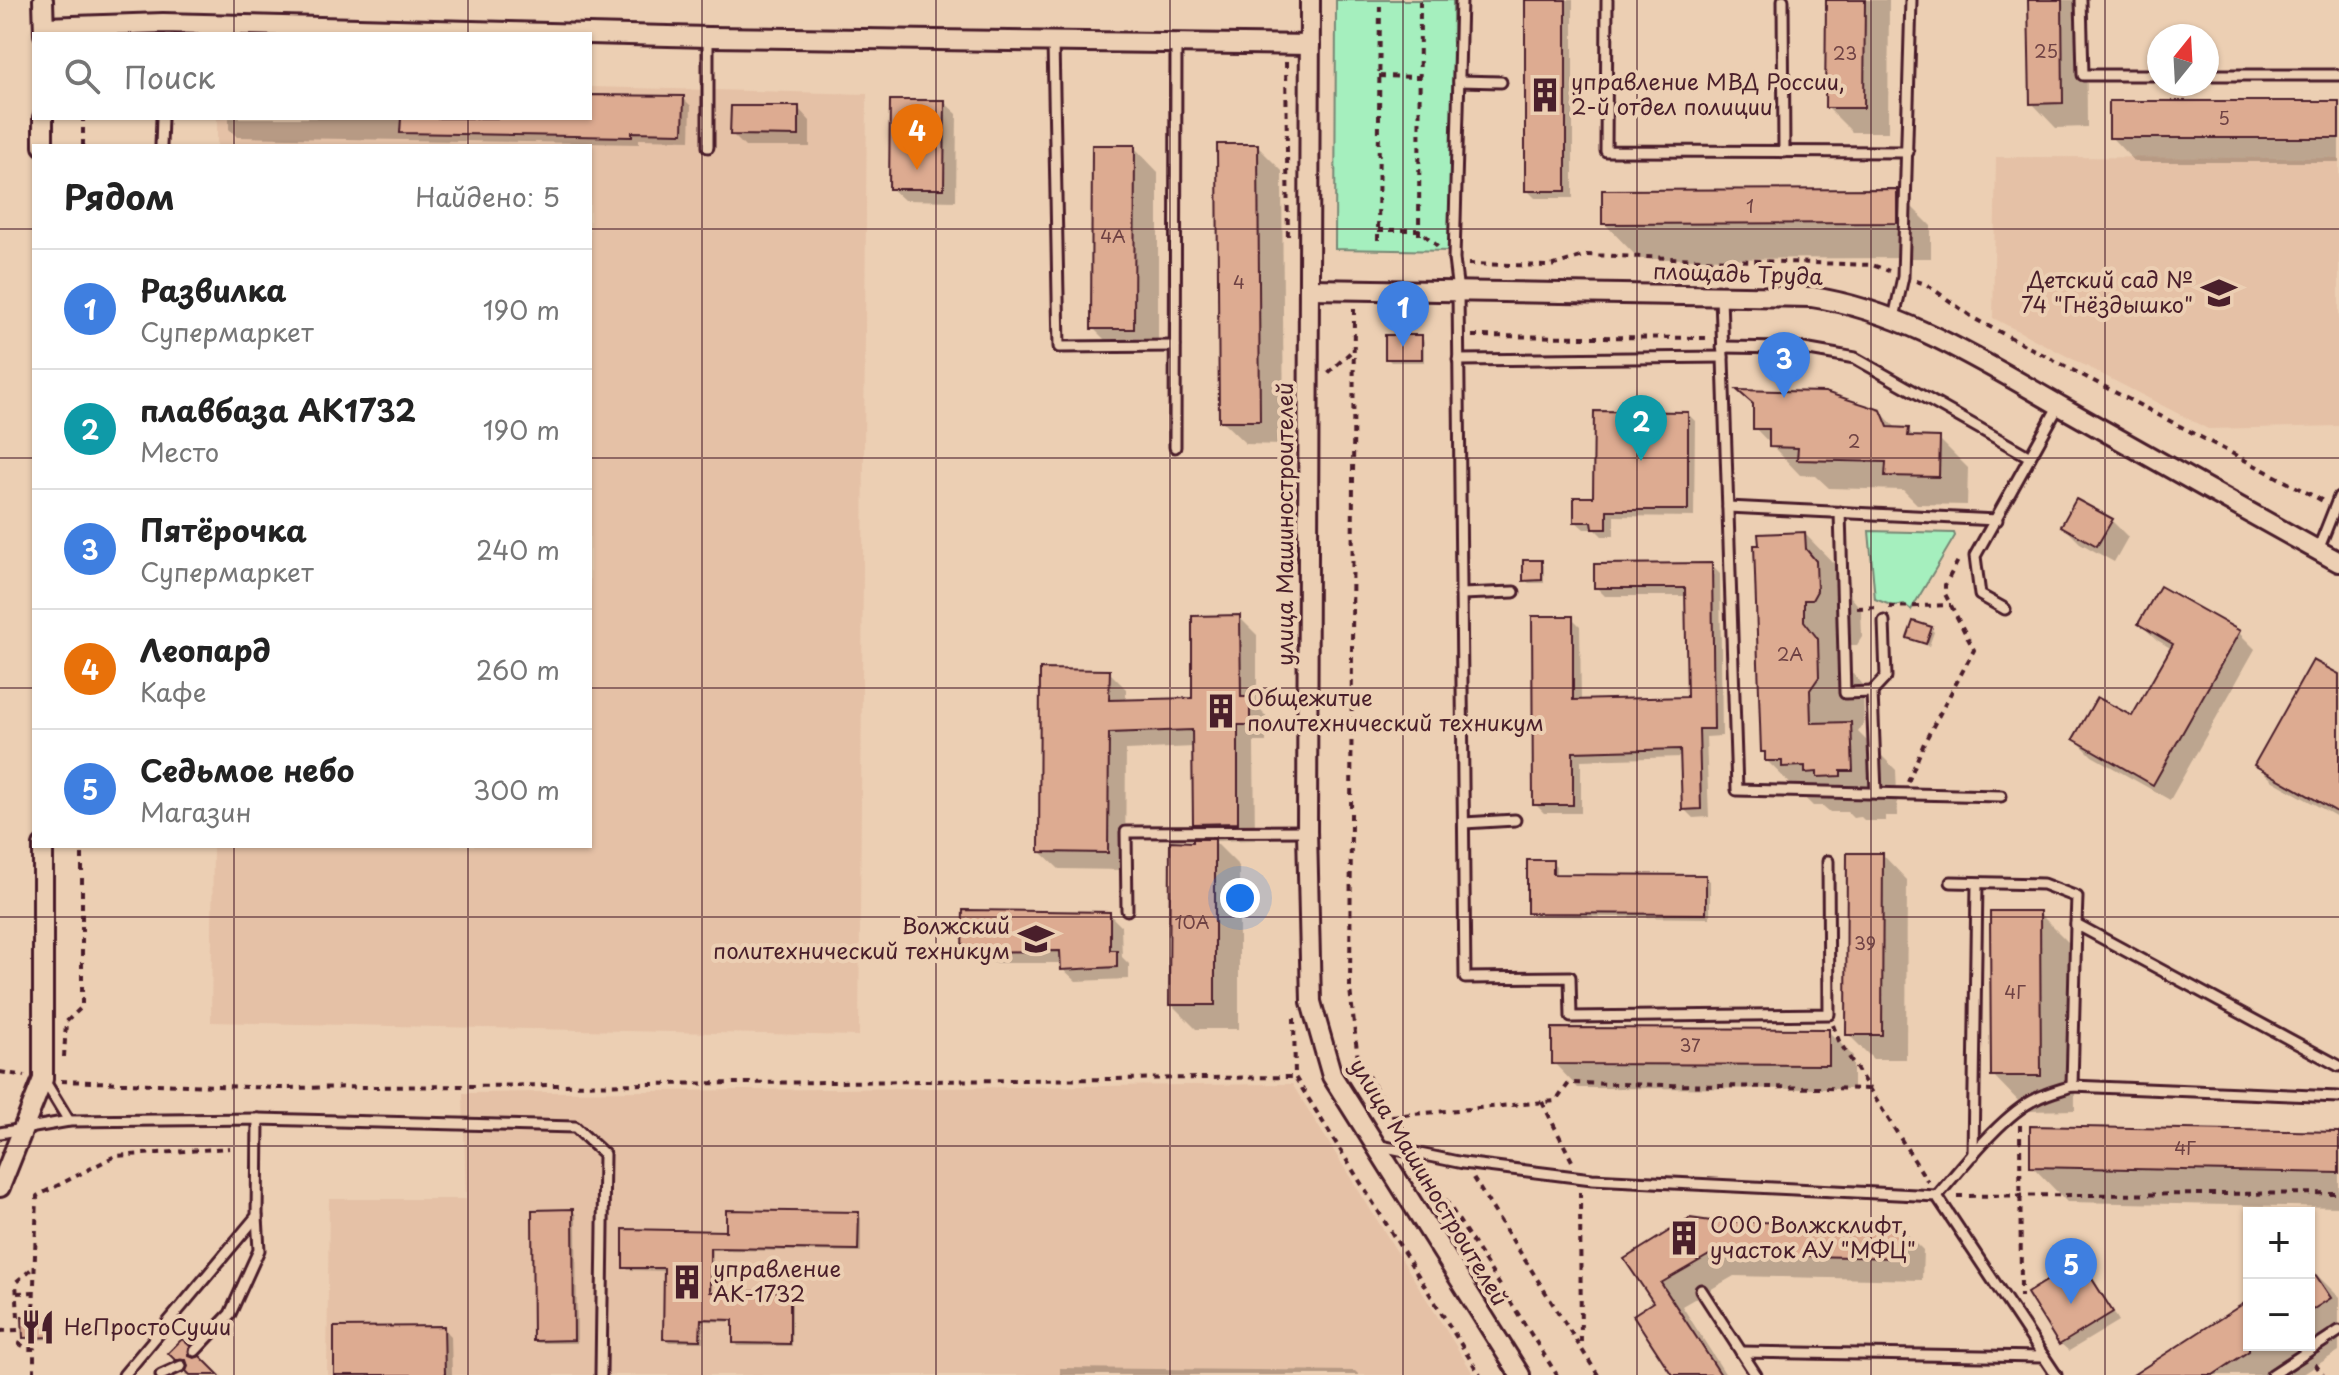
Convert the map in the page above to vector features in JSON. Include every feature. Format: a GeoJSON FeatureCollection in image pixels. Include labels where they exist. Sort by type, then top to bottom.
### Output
{"type":"FeatureCollection","features":[{"type":"Feature","properties":{"kind":"street"},"geometry":{"type":"LineString","coordinates":[[43,0],[44,31],[163,28],[405,32]]}},
{"type":"Feature","properties":{"kind":"street","name":"улица Машиностроителей"},"geometry":{"type":"LineString","coordinates":[[1310,0],[1307,831],[1311,1002],[1332,1076],[1520,1375]]}},
{"type":"Feature","properties":{"kind":"street"},"geometry":{"type":"LineString","coordinates":[[592,35],[1310,45]]}},
{"type":"Feature","properties":{"kind":"street"},"geometry":{"type":"LineString","coordinates":[[43,120],[43,144]]}},
{"type":"Feature","properties":{"kind":"street","name":"площадь Труда"},"geometry":{"type":"LineString","coordinates":[[1310,289],[1812,297],[1859,307],[1894,318],[1961,349],[2339,562]]}},
{"type":"Feature","properties":{"kind":"street"},"geometry":{"type":"LineString","coordinates":[[0,1187],[42,1079],[43,848]]}},
{"type":"Feature","properties":{"kind":"lane"},"geometry":{"type":"LineString","coordinates":[[1461,0],[1454,259],[1458,292],[1465,978],[1570,977],[1571,1017],[1829,1014],[1828,861]]}},
{"type":"Feature","properties":{"kind":"lane"},"geometry":{"type":"LineString","coordinates":[[1607,0],[1606,151],[1908,152]]}},
{"type":"Feature","properties":{"kind":"lane"},"geometry":{"type":"LineString","coordinates":[[1783,0],[1784,152]]}},
{"type":"Feature","properties":{"kind":"lane"},"geometry":{"type":"LineString","coordinates":[[1894,318],[1903,277],[1911,0]]}},
{"type":"Feature","properties":{"kind":"lane"},"geometry":{"type":"LineString","coordinates":[[2081,0],[2083,75],[2147,75]]}},
{"type":"Feature","properties":{"kind":"lane"},"geometry":{"type":"LineString","coordinates":[[708,37],[708,147]]}},
{"type":"Feature","properties":{"kind":"lane"},"geometry":{"type":"LineString","coordinates":[[1053,42],[1059,347],[1175,346]]}},
{"type":"Feature","properties":{"kind":"lane"},"geometry":{"type":"LineString","coordinates":[[1175,447],[1176,44]]}},
{"type":"Feature","properties":{"kind":"lane"},"geometry":{"type":"LineString","coordinates":[[2219,75],[2339,75]]}},
{"type":"Feature","properties":{"kind":"lane"},"geometry":{"type":"LineString","coordinates":[[1459,81],[1501,82]]}},
{"type":"Feature","properties":{"kind":"lane"},"geometry":{"type":"LineString","coordinates":[[161,144],[162,120]]}},
{"type":"Feature","properties":{"kind":"lane"},"geometry":{"type":"LineString","coordinates":[[1721,296],[1737,790],[2001,796]]}},
{"type":"Feature","properties":{"kind":"lane"},"geometry":{"type":"LineString","coordinates":[[1458,360],[1722,347],[1798,348],[1855,358],[2030,457]]}},
{"type":"Feature","properties":{"kind":"lane"},"geometry":{"type":"LineString","coordinates":[[2005,609],[1980,595],[1975,556],[2059,405]]}},
{"type":"Feature","properties":{"kind":"lane"},"geometry":{"type":"LineString","coordinates":[[2318,550],[2339,497]]}},
{"type":"Feature","properties":{"kind":"lane"},"geometry":{"type":"LineString","coordinates":[[1728,507],[1997,520]]}},
{"type":"Feature","properties":{"kind":"lane"},"geometry":{"type":"LineString","coordinates":[[1840,512],[1845,693],[1872,692],[1886,677],[1884,621]]}},
{"type":"Feature","properties":{"kind":"lane"},"geometry":{"type":"LineString","coordinates":[[1461,594],[1514,592]]}},
{"type":"Feature","properties":{"kind":"lane"},"geometry":{"type":"LineString","coordinates":[[1872,692],[1876,793]]}},
{"type":"Feature","properties":{"kind":"lane"},"geometry":{"type":"LineString","coordinates":[[1464,823],[1515,820]]}},
{"type":"Feature","properties":{"kind":"lane"},"geometry":{"type":"LineString","coordinates":[[1127,910],[1126,832],[1307,831]]}},
{"type":"Feature","properties":{"kind":"lane"},"geometry":{"type":"LineString","coordinates":[[1951,882],[2043,884],[2077,897],[2072,1086]]}},
{"type":"Feature","properties":{"kind":"lane"},"geometry":{"type":"LineString","coordinates":[[1973,1155],[1977,884]]}},
{"type":"Feature","properties":{"kind":"lane"},"geometry":{"type":"LineString","coordinates":[[2076,924],[2339,1066]]}},
{"type":"Feature","properties":{"kind":"lane"},"geometry":{"type":"LineString","coordinates":[[42,1079],[69,1121]]}},
{"type":"Feature","properties":{"kind":"lane"},"geometry":{"type":"LineString","coordinates":[[1937,1196],[1989,1136],[2034,1100],[2072,1086],[2339,1097]]}},
{"type":"Feature","properties":{"kind":"lane"},"geometry":{"type":"LineString","coordinates":[[195,1351],[230,1314],[259,1250],[258,1119]]}},
{"type":"Feature","properties":{"kind":"lane"},"geometry":{"type":"LineString","coordinates":[[0,1133],[69,1121],[258,1119],[575,1127],[604,1154],[601,1375]]}},
{"type":"Feature","properties":{"kind":"lane"},"geometry":{"type":"LineString","coordinates":[[1375,1145],[1463,1163],[1580,1177],[1937,1196]]}},
{"type":"Feature","properties":{"kind":"lane"},"geometry":{"type":"LineString","coordinates":[[1937,1196],[2056,1375]]}},
{"type":"Feature","properties":{"kind":"lane"},"geometry":{"type":"LineString","coordinates":[[124,1375],[257,1216]]}},
{"type":"Feature","properties":{"kind":"lane"},"geometry":{"type":"LineString","coordinates":[[1701,1290],[1756,1375]]}},
{"type":"Feature","properties":{"kind":"lane"},"geometry":{"type":"LineString","coordinates":[[2272,1375],[2339,1331]]}},
{"type":"Feature","properties":{"kind":"lane"},"geometry":{"type":"LineString","coordinates":[[1741,1352],[2044,1357]]}},
{"type":"Feature","properties":{"kind":"lane"},"geometry":{"type":"LineString","coordinates":[[161,1375],[181,1366]]}},
{"type":"Feature","properties":{"kind":"path"},"geometry":{"type":"LineString","coordinates":[[1378,240],[1380,0]]}},
{"type":"Feature","properties":{"kind":"path"},"geometry":{"type":"LineString","coordinates":[[1419,232],[1420,0]]}},
{"type":"Feature","properties":{"kind":"path"},"geometry":{"type":"LineString","coordinates":[[1379,76],[1420,77]]}},
{"type":"Feature","properties":{"kind":"path"},"geometry":{"type":"LineString","coordinates":[[83,120],[83,144]]}},
{"type":"Feature","properties":{"kind":"path"},"geometry":{"type":"LineString","coordinates":[[1378,230],[1419,232],[1459,264],[1551,266],[1587,255],[1872,265],[1926,284],[1975,319],[2337,508]]}},
{"type":"Feature","properties":{"kind":"path"},"geometry":{"type":"LineString","coordinates":[[1354,290],[1350,989],[1358,1060],[1557,1375]]}},
{"type":"Feature","properties":{"kind":"path"},"geometry":{"type":"LineString","coordinates":[[1458,335],[1722,347]]}},
{"type":"Feature","properties":{"kind":"path"},"geometry":{"type":"LineString","coordinates":[[1904,794],[1924,743],[1974,650],[1951,605],[1945,585],[1979,519]]}},
{"type":"Feature","properties":{"kind":"path"},"geometry":{"type":"LineString","coordinates":[[1843,608],[1951,605]]}},
{"type":"Feature","properties":{"kind":"path"},"geometry":{"type":"LineString","coordinates":[[64,1066],[66,1022],[82,1007],[82,848]]}},
{"type":"Feature","properties":{"kind":"path"},"geometry":{"type":"LineString","coordinates":[[1829,1014],[1839,1041],[1937,1196],[2339,1193]]}},
{"type":"Feature","properties":{"kind":"path"},"geometry":{"type":"LineString","coordinates":[[0,1072],[42,1079],[280,1088],[1295,1077],[1480,1375]]}},
{"type":"Feature","properties":{"kind":"path"},"geometry":{"type":"LineString","coordinates":[[1392,1116],[1556,1101],[1569,1083],[1870,1089]]}},
{"type":"Feature","properties":{"kind":"path"},"geometry":{"type":"LineString","coordinates":[[1542,1102],[1580,1177],[1581,1348]]}},
{"type":"Feature","properties":{"kind":"path"},"geometry":{"type":"LineString","coordinates":[[2020,1111],[2021,1322]]}},
{"type":"Feature","properties":{"kind":"path"},"geometry":{"type":"LineString","coordinates":[[27,1314],[33,1314],[37,1196],[115,1156],[230,1148]]}},
{"type":"Feature","properties":{"kind":"path"},"geometry":{"type":"LineString","coordinates":[[1463,1163],[1598,1375]]}},
{"type":"Feature","properties":{"kind":"path"},"geometry":{"type":"LineString","coordinates":[[18,1317],[16,1282],[35,1266]]}},
{"type":"Feature","properties":{"kind":"path"},"geometry":{"type":"LineString","coordinates":[[17,1293],[34,1292]]}},
{"type":"Feature","properties":{"kind":"path"},"geometry":{"type":"LineString","coordinates":[[0,1331],[18,1330]]}},
{"type":"Feature","properties":{"kind":"path"},"geometry":{"type":"LineString","coordinates":[[18,1343],[34,1349],[34,1375]]}},
{"type":"Feature","properties":{"kind":"shaded area"},"geometry":{"type":"Polygon","coordinates":[[[592,87],[867,94],[859,1036],[211,1022],[213,848],[592,848],[592,144],[217,144],[217,120],[592,120],[592,87]]]}},
{"type":"Feature","properties":{"kind":"shaded area"},"geometry":{"type":"Polygon","coordinates":[[[1996,157],[2339,158],[2339,426],[2208,429],[1993,318],[1996,157]]]}},
{"type":"Feature","properties":{"kind":"shaded area"},"geometry":{"type":"Polygon","coordinates":[[[1292,1084],[1474,1375],[327,1375],[329,1199],[466,1199],[463,1093],[1292,1084]]]}},
{"type":"Feature","properties":{"kind":"green space"},"geometry":{"type":"Polygon","coordinates":[[[1336,0],[1453,0],[1452,251],[1335,249],[1336,0]]]}},
{"type":"Feature","properties":{"kind":"green space"},"geometry":{"type":"Polygon","coordinates":[[[1869,531],[1954,533],[1911,610],[1904,604],[1893,606],[1875,599],[1869,531]]]}},
{"type":"Feature","properties":{"kind":"building","name":"управление МВД России, 2-й отдел полиции"},"geometry":{"type":"Polygon","coordinates":[[[1525,0],[1566,0],[1566,191],[1525,191],[1525,0]]]}},
{"type":"Feature","properties":{"kind":"building"},"geometry":{"type":"Polygon","coordinates":[[[1826,0],[1865,0],[1864,108],[1825,108],[1826,0]]]}},
{"type":"Feature","properties":{"kind":"building"},"geometry":{"type":"Polygon","coordinates":[[[2028,0],[2062,0],[2063,103],[2030,104],[2028,0]]]}},
{"type":"Feature","properties":{"kind":"building"},"geometry":{"type":"Polygon","coordinates":[[[592,95],[684,96],[683,133],[632,132],[632,137],[400,133],[401,120],[592,120],[592,95]]]}},
{"type":"Feature","properties":{"kind":"building"},"geometry":{"type":"Polygon","coordinates":[[[890,100],[945,100],[944,189],[889,189],[890,100]]]}},
{"type":"Feature","properties":{"kind":"building"},"geometry":{"type":"Polygon","coordinates":[[[2109,101],[2339,101],[2339,138],[2109,138],[2109,101]]]}},
{"type":"Feature","properties":{"kind":"building"},"geometry":{"type":"Polygon","coordinates":[[[731,106],[799,106],[799,136],[730,135],[731,106]]]}},
{"type":"Feature","properties":{"kind":"building"},"geometry":{"type":"Polygon","coordinates":[[[1217,144],[1258,144],[1260,421],[1219,421],[1217,144]]]}},
{"type":"Feature","properties":{"kind":"building"},"geometry":{"type":"Polygon","coordinates":[[[1092,145],[1135,145],[1134,329],[1091,329],[1092,145]]]}},
{"type":"Feature","properties":{"kind":"building"},"geometry":{"type":"Polygon","coordinates":[[[1897,189],[1897,223],[1602,224],[1602,190],[1897,189]]]}},
{"type":"Feature","properties":{"kind":"building"},"geometry":{"type":"Polygon","coordinates":[[[1385,335],[1422,335],[1422,359],[1385,359],[1385,335]]]}},
{"type":"Feature","properties":{"kind":"building"},"geometry":{"type":"Polygon","coordinates":[[[1737,390],[1825,392],[1881,410],[1888,427],[1909,428],[1908,436],[1940,437],[1939,477],[1885,476],[1886,462],[1797,460],[1798,448],[1769,447],[1769,429],[1753,429],[1753,404],[1737,390]]]}},
{"type":"Feature","properties":{"kind":"building"},"geometry":{"type":"Polygon","coordinates":[[[1594,411],[1688,412],[1688,510],[1607,510],[1607,529],[1593,529],[1592,522],[1574,522],[1574,497],[1593,497],[1594,411]]]}},
{"type":"Feature","properties":{"kind":"building"},"geometry":{"type":"Polygon","coordinates":[[[2076,499],[2113,519],[2097,546],[2061,526],[2076,499]]]}},
{"type":"Feature","properties":{"kind":"building"},"geometry":{"type":"Polygon","coordinates":[[[1805,532],[1806,549],[1816,561],[1817,591],[1812,600],[1804,600],[1804,621],[1818,639],[1819,677],[1810,690],[1811,723],[1851,722],[1853,771],[1841,771],[1841,776],[1817,777],[1817,772],[1805,773],[1805,766],[1782,767],[1782,761],[1765,761],[1765,752],[1761,752],[1754,545],[1759,545],[1758,534],[1805,532]]]}},
{"type":"Feature","properties":{"kind":"building"},"geometry":{"type":"Polygon","coordinates":[[[1523,560],[1542,560],[1542,580],[1523,581],[1523,560]]]}},
{"type":"Feature","properties":{"kind":"building"},"geometry":{"type":"Polygon","coordinates":[[[1712,563],[1714,729],[1699,729],[1701,809],[1682,810],[1680,749],[1573,752],[1573,805],[1533,805],[1532,616],[1573,616],[1573,700],[1687,697],[1685,588],[1594,588],[1594,564],[1712,563]]]}},
{"type":"Feature","properties":{"kind":"building"},"geometry":{"type":"Polygon","coordinates":[[[2160,586],[2240,631],[2153,785],[2073,739],[2097,697],[2132,716],[2173,644],[2138,624],[2160,586]]]}},
{"type":"Feature","properties":{"kind":"building"},"geometry":{"type":"Polygon","coordinates":[[[1240,615],[1241,697],[1250,697],[1250,725],[1238,725],[1238,823],[1193,824],[1192,730],[1109,733],[1108,853],[1039,852],[1040,669],[1110,670],[1109,700],[1192,698],[1192,616],[1240,615]]]}},
{"type":"Feature","properties":{"kind":"building"},"geometry":{"type":"Polygon","coordinates":[[[1913,621],[1932,627],[1926,644],[1907,638],[1913,621]]]}},
{"type":"Feature","properties":{"kind":"building"},"geometry":{"type":"Polygon","coordinates":[[[2313,660],[2339,674],[2339,813],[2254,765],[2313,660]]]}},
{"type":"Feature","properties":{"kind":"building"},"geometry":{"type":"Polygon","coordinates":[[[1193,839],[1215,839],[1215,1005],[1169,1005],[1170,841],[1193,842],[1193,839]]]}},
{"type":"Feature","properties":{"kind":"building"},"geometry":{"type":"Polygon","coordinates":[[[1847,853],[1883,853],[1882,1035],[1846,1035],[1847,853]]]}},
{"type":"Feature","properties":{"kind":"building"},"geometry":{"type":"Polygon","coordinates":[[[1527,860],[1553,860],[1553,874],[1706,875],[1706,914],[1527,913],[1527,860]]]}},
{"type":"Feature","properties":{"kind":"building","name":"Волжский политехнический техникум"},"geometry":{"type":"Polygon","coordinates":[[[963,910],[1110,912],[1110,950],[1117,950],[1117,967],[1061,970],[1060,951],[962,952],[963,910]]]}},
{"type":"Feature","properties":{"kind":"building"},"geometry":{"type":"Polygon","coordinates":[[[1990,911],[2040,911],[2041,1076],[1991,1076],[1990,911]]]}},
{"type":"Feature","properties":{"kind":"building"},"geometry":{"type":"Polygon","coordinates":[[[1552,1028],[1829,1029],[1829,1065],[1552,1064],[1552,1028]]]}},
{"type":"Feature","properties":{"kind":"building"},"geometry":{"type":"Polygon","coordinates":[[[2030,1126],[2339,1132],[2339,1173],[2030,1167],[2030,1126]]]}},
{"type":"Feature","properties":{"kind":"building"},"geometry":{"type":"Polygon","coordinates":[[[573,1209],[574,1340],[533,1341],[532,1210],[573,1209]]]}},
{"type":"Feature","properties":{"kind":"building"},"geometry":{"type":"Polygon","coordinates":[[[726,1210],[859,1212],[858,1250],[710,1248],[710,1292],[790,1291],[790,1344],[733,1343],[733,1320],[701,1319],[700,1340],[663,1339],[664,1268],[623,1268],[623,1229],[726,1231],[726,1210]]]}},
{"type":"Feature","properties":{"kind":"building"},"geometry":{"type":"Polygon","coordinates":[[[1690,1218],[1901,1225],[1900,1258],[1711,1254],[1661,1283],[1721,1375],[1672,1375],[1633,1315],[1653,1302],[1624,1259],[1690,1218]]]}},
{"type":"Feature","properties":{"kind":"building"},"geometry":{"type":"Polygon","coordinates":[[[2080,1260],[2113,1312],[2059,1345],[2027,1293],[2080,1260]]]}},
{"type":"Feature","properties":{"kind":"building"},"geometry":{"type":"Polygon","coordinates":[[[2315,1274],[2331,1298],[2315,1308],[2315,1274]]]}},
{"type":"Feature","properties":{"kind":"building"},"geometry":{"type":"Polygon","coordinates":[[[2243,1304],[2243,1351],[2249,1351],[2213,1375],[2133,1375],[2243,1304]]]}},
{"type":"Feature","properties":{"kind":"building","name":"НеПростоСуши"},"geometry":{"type":"Polygon","coordinates":[[[54,1316],[54,1337],[23,1338],[22,1317],[54,1316]]]}},
{"type":"Feature","properties":{"kind":"building"},"geometry":{"type":"Polygon","coordinates":[[[444,1326],[445,1375],[334,1375],[334,1327],[444,1326]]]}},
{"type":"Feature","properties":{"kind":"building"},"geometry":{"type":"Polygon","coordinates":[[[182,1339],[190,1346],[189,1356],[200,1356],[219,1375],[190,1375],[186,1371],[186,1360],[175,1360],[168,1353],[182,1339]]]}},
{"type":"Feature","properties":{"kind":"place","name":"управление МВД России, 2-й отдел полиции"},"geometry":{"type":"Point","coordinates":[1545,95]}},
{"type":"Feature","properties":{"kind":"place","name":"Леопард"},"geometry":{"type":"Point","coordinates":[917,170]}},
{"type":"Feature","properties":{"kind":"place","name":"Детский сад № 74 \"Гнёздышко\""},"geometry":{"type":"Point","coordinates":[2219,293]}},
{"type":"Feature","properties":{"kind":"place","name":"Развилка"},"geometry":{"type":"Point","coordinates":[1403,347]}},
{"type":"Feature","properties":{"kind":"place","name":"Пятёрочка"},"geometry":{"type":"Point","coordinates":[1784,398]}},
{"type":"Feature","properties":{"kind":"place","name":"плавбаза АК1732"},"geometry":{"type":"Point","coordinates":[1641,461]}},
{"type":"Feature","properties":{"kind":"place","name":"Общежитие политехнический техникум"},"geometry":{"type":"Point","coordinates":[1221,711]}},
{"type":"Feature","properties":{"kind":"place","name":"Волжский политехнический техникум"},"geometry":{"type":"Point","coordinates":[1036,939]}},
{"type":"Feature","properties":{"kind":"place","name":"ООО Волжсклифт, участок АУ \"МФЦ\""},"geometry":{"type":"Point","coordinates":[1684,1238]}},
{"type":"Feature","properties":{"kind":"place","name":"управление AK-1732"},"geometry":{"type":"Point","coordinates":[687,1282]}},
{"type":"Feature","properties":{"kind":"place","name":"Седьмое небо"},"geometry":{"type":"Point","coordinates":[2071,1304]}},
{"type":"Feature","properties":{"kind":"place","name":"НеПростоСуши"},"geometry":{"type":"Point","coordinates":[38,1327]}}]}
